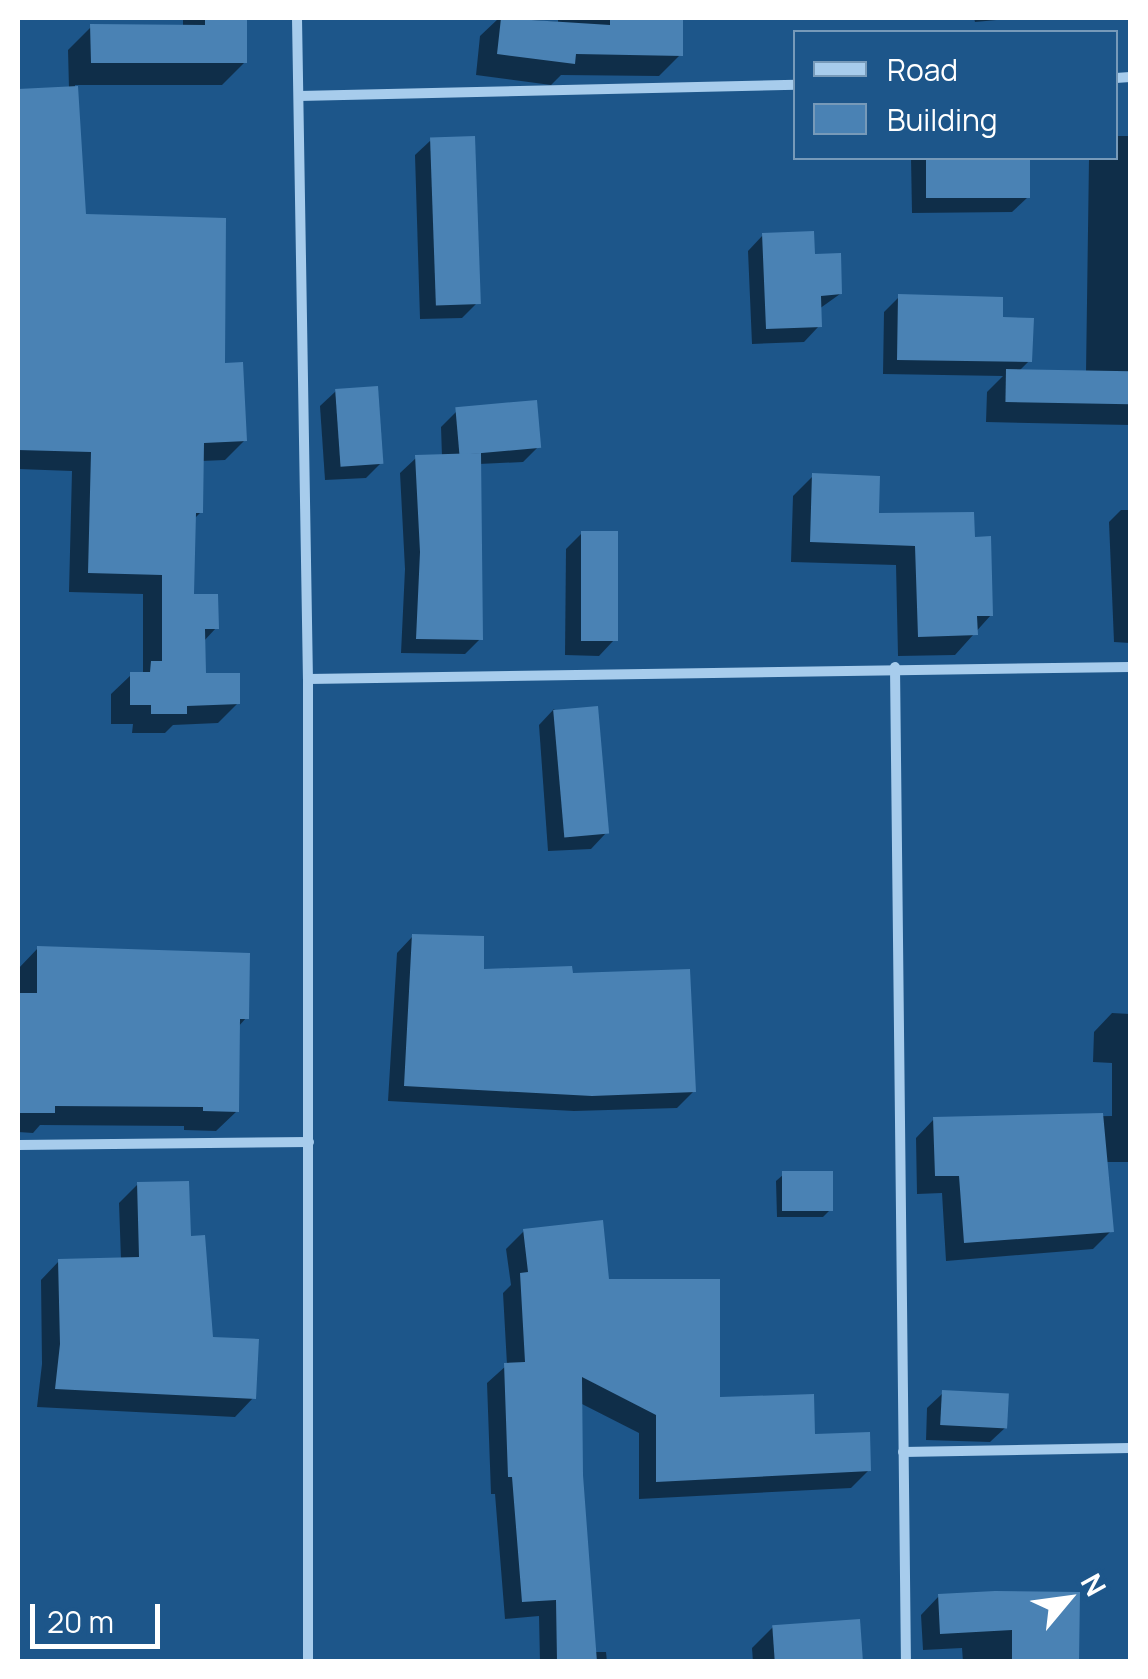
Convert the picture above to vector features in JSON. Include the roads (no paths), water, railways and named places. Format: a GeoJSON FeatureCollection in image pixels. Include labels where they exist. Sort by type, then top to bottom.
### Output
{"type":"FeatureCollection","features":[{"type":"Feature","properties":{"kind":"street"},"geometry":{"type":"LineString","coordinates":[[297,18],[308,679],[308,1662]]}},
{"type":"Feature","properties":{"kind":"street"},"geometry":{"type":"LineString","coordinates":[[299,96],[793,85]]}},
{"type":"Feature","properties":{"kind":"street"},"geometry":{"type":"LineString","coordinates":[[308,679],[895,667],[1130,667]]}},
{"type":"Feature","properties":{"kind":"street"},"geometry":{"type":"LineString","coordinates":[[895,667],[906,1662]]}},
{"type":"Feature","properties":{"kind":"street"},"geometry":{"type":"LineString","coordinates":[[18,1145],[309,1142]]}},
{"type":"Feature","properties":{"kind":"street"},"geometry":{"type":"LineString","coordinates":[[904,1452],[1130,1448]]}}]}
